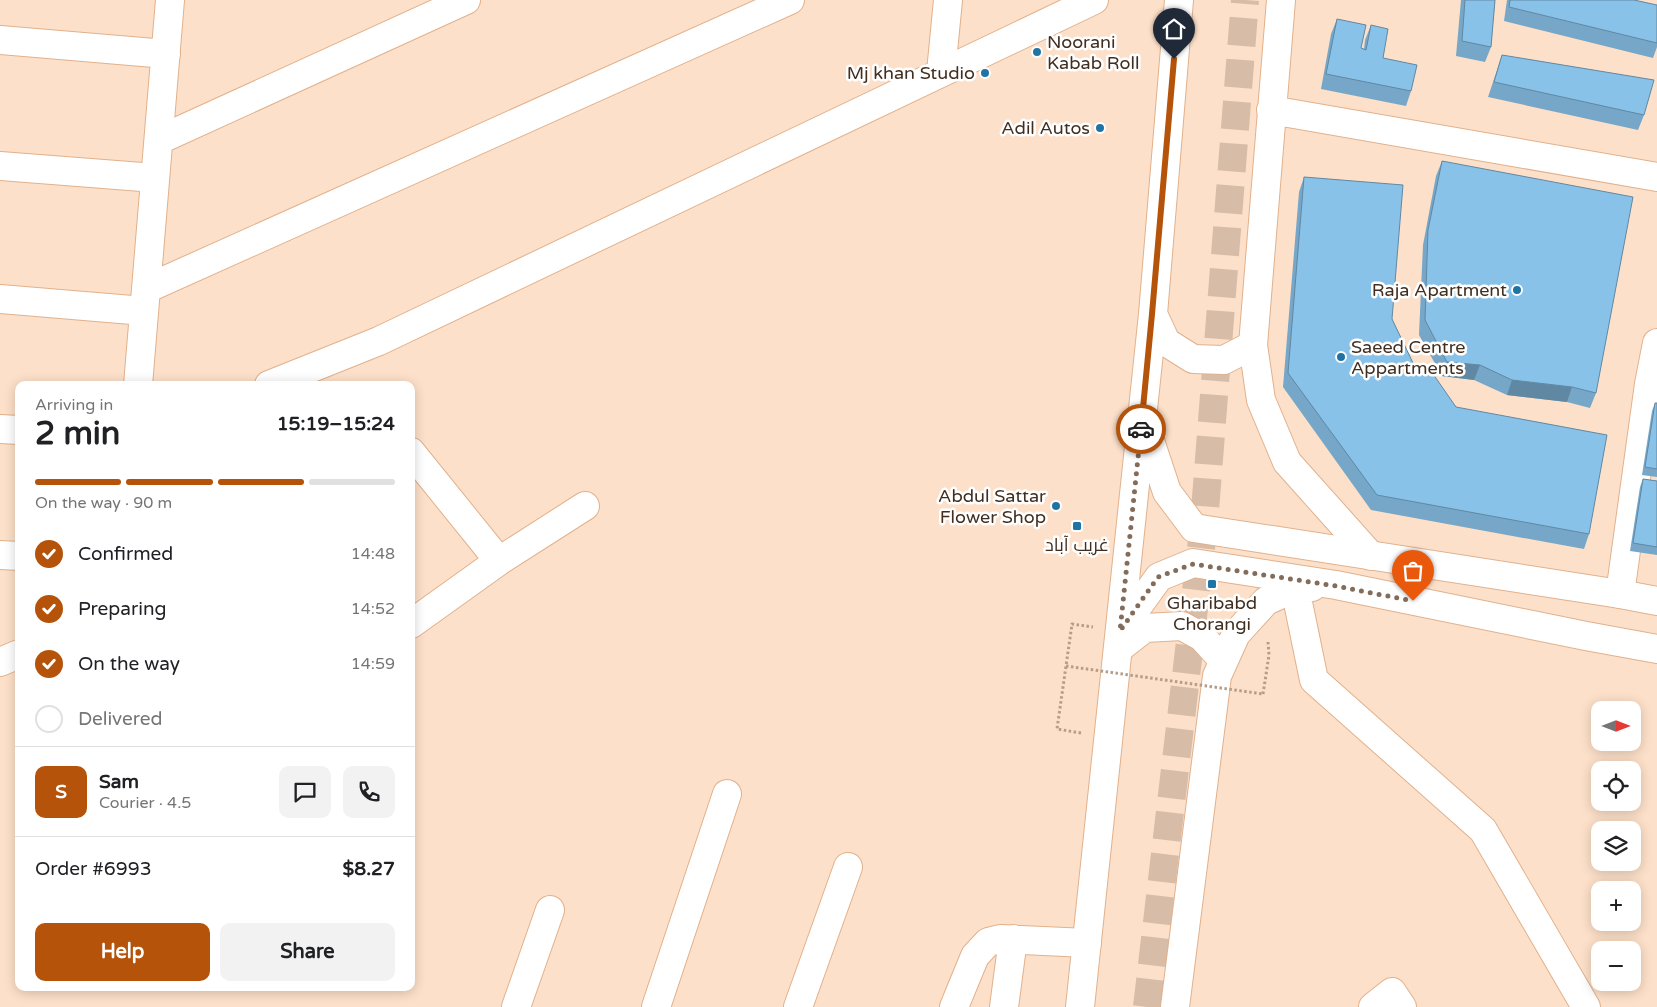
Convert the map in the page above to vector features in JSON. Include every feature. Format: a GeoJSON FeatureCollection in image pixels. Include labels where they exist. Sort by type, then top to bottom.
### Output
{"type":"FeatureCollection","features":[{"type":"Feature","properties":{"kind":"main road"},"geometry":{"type":"LineString","coordinates":[[138,381],[170,0]]}},
{"type":"Feature","properties":{"kind":"main road"},"geometry":{"type":"LineString","coordinates":[[159,140],[466,0]]}},
{"type":"Feature","properties":{"kind":"main road"},"geometry":{"type":"LineString","coordinates":[[0,299],[145,300],[790,0]]}},
{"type":"Feature","properties":{"kind":"main road"},"geometry":{"type":"LineString","coordinates":[[941,72],[948,0]]}},
{"type":"Feature","properties":{"kind":"main road"},"geometry":{"type":"LineString","coordinates":[[279,381],[379,341],[1094,0]]}},
{"type":"Feature","properties":{"kind":"main road"},"geometry":{"type":"LineString","coordinates":[[1080,1007],[1142,417],[1179,0]]}},
{"type":"Feature","properties":{"kind":"main road"},"geometry":{"type":"LineString","coordinates":[[1281,0],[1252,345],[1261,400],[1287,462],[1370,556]]}},
{"type":"Feature","properties":{"kind":"main road"},"geometry":{"type":"LineString","coordinates":[[0,40],[166,54]]}},
{"type":"Feature","properties":{"kind":"main road"},"geometry":{"type":"LineString","coordinates":[[1272,110],[1657,177]]}},
{"type":"Feature","properties":{"kind":"main road"},"geometry":{"type":"LineString","coordinates":[[0,166],[155,178]]}},
{"type":"Feature","properties":{"kind":"main road"},"geometry":{"type":"LineString","coordinates":[[1152,314],[1166,342],[1193,359],[1224,360],[1252,345]]}},
{"type":"Feature","properties":{"kind":"main road"},"geometry":{"type":"LineString","coordinates":[[1620,594],[1653,385],[1657,343]]}},
{"type":"Feature","properties":{"kind":"main road"},"geometry":{"type":"LineString","coordinates":[[1142,417],[1167,492],[1194,528],[1657,601]]}},
{"type":"Feature","properties":{"kind":"main road"},"geometry":{"type":"LineString","coordinates":[[0,429],[15,430]]}},
{"type":"Feature","properties":{"kind":"main road"},"geometry":{"type":"LineString","coordinates":[[415,457],[499,560]]}},
{"type":"Feature","properties":{"kind":"main road"},"geometry":{"type":"LineString","coordinates":[[415,621],[499,560],[584,506]]}},
{"type":"Feature","properties":{"kind":"main road"},"geometry":{"type":"LineString","coordinates":[[0,555],[15,556]]}},
{"type":"Feature","properties":{"kind":"main road"},"geometry":{"type":"LineString","coordinates":[[1119,640],[1158,577],[1193,564],[1336,586],[1657,649]]}},
{"type":"Feature","properties":{"kind":"main road"},"geometry":{"type":"LineString","coordinates":[[1175,1007],[1217,676],[1223,660],[1236,634],[1266,601],[1295,588],[1336,586]]}},
{"type":"Feature","properties":{"kind":"main road"},"geometry":{"type":"LineString","coordinates":[[1295,588],[1314,680],[1483,830],[1586,1007]]}},
{"type":"Feature","properties":{"kind":"main road"},"geometry":{"type":"LineString","coordinates":[[1119,640],[1145,628],[1182,626],[1202,637],[1223,660]]}},
{"type":"Feature","properties":{"kind":"main road"},"geometry":{"type":"LineString","coordinates":[[0,662],[15,656]]}},
{"type":"Feature","properties":{"kind":"main road"},"geometry":{"type":"LineString","coordinates":[[656,1007],[727,794]]}},
{"type":"Feature","properties":{"kind":"main road"},"geometry":{"type":"LineString","coordinates":[[798,1007],[848,867]]}},
{"type":"Feature","properties":{"kind":"main road"},"geometry":{"type":"LineString","coordinates":[[516,1007],[550,910]]}},
{"type":"Feature","properties":{"kind":"main road"},"geometry":{"type":"LineString","coordinates":[[954,1007],[975,956],[988,942],[1000,939],[1013,939],[1087,943]]}},
{"type":"Feature","properties":{"kind":"main road"},"geometry":{"type":"LineString","coordinates":[[1004,1007],[1013,939]]}},
{"type":"Feature","properties":{"kind":"main road"},"geometry":{"type":"LineString","coordinates":[[1373,1007],[1392,992],[1402,1007]]}},
{"type":"Feature","properties":{"kind":"path"},"geometry":{"type":"LineString","coordinates":[[1057,729],[1072,624]]}},
{"type":"Feature","properties":{"kind":"path"},"geometry":{"type":"LineString","coordinates":[[1066,666],[1263,694],[1269,655]]}},
{"type":"Feature","properties":{"kind":"building"},"geometry":{"type":"Polygon","coordinates":[[[1465,0],[1495,0],[1491,47],[1462,41],[1465,0]]]}},
{"type":"Feature","properties":{"kind":"building"},"geometry":{"type":"Polygon","coordinates":[[[1510,0],[1634,0],[1657,5],[1657,43],[1509,7],[1510,0]]]}},
{"type":"Feature","properties":{"kind":"building"},"geometry":{"type":"Polygon","coordinates":[[[1337,19],[1366,25],[1361,48],[1366,50],[1371,25],[1388,29],[1383,58],[1417,65],[1411,91],[1326,74],[1337,19]]]}},
{"type":"Feature","properties":{"kind":"building"},"geometry":{"type":"Polygon","coordinates":[[[1502,55],[1654,80],[1644,115],[1494,82],[1502,55]]]}},
{"type":"Feature","properties":{"kind":"building","name":"Raja Apartment"},"geometry":{"type":"Polygon","coordinates":[[[1442,161],[1633,197],[1596,393],[1572,387],[1512,380],[1480,365],[1447,362],[1425,320],[1428,230],[1442,161]]]}},
{"type":"Feature","properties":{"kind":"building","name":"Saeed Centre Appartments"},"geometry":{"type":"Polygon","coordinates":[[[1304,177],[1403,185],[1392,319],[1414,365],[1431,371],[1456,407],[1607,435],[1589,534],[1377,495],[1288,373],[1304,177]]]}},
{"type":"Feature","properties":{"kind":"building"},"geometry":{"type":"Polygon","coordinates":[[[1655,403],[1657,403],[1657,469],[1645,467],[1655,403]]]}},
{"type":"Feature","properties":{"kind":"building"},"geometry":{"type":"Polygon","coordinates":[[[1643,479],[1657,481],[1657,547],[1633,543],[1643,479]]]}},
{"type":"Feature","properties":{"kind":"tunnel"},"geometry":{"type":"LineString","coordinates":[[1147,1007],[1204,523],[1245,0]]}},
{"type":"Feature","properties":{"kind":"way so far"},"geometry":{"type":"LineString","coordinates":[[1141,429],[1120,631],[1158,577],[1193,564],[1336,586],[1413,601]]}},
{"type":"Feature","properties":{"kind":"place","name":"Noorani Kabab Roll"},"geometry":{"type":"Point","coordinates":[1037,52]}},
{"type":"Feature","properties":{"kind":"place","name":"Mj khan Studio"},"geometry":{"type":"Point","coordinates":[985,73]}},
{"type":"Feature","properties":{"kind":"place","name":"Adil Autos"},"geometry":{"type":"Point","coordinates":[1100,128]}},
{"type":"Feature","properties":{"kind":"place","name":"Raja Apartment"},"geometry":{"type":"Point","coordinates":[1517,290]}},
{"type":"Feature","properties":{"kind":"place","name":"Saeed Centre Appartments"},"geometry":{"type":"Point","coordinates":[1341,357]}},
{"type":"Feature","properties":{"kind":"place","name":"Abdul Sattar Flower Shop"},"geometry":{"type":"Point","coordinates":[1056,506]}},
{"type":"Feature","properties":{"kind":"place","name":"غریب آباد"},"geometry":{"type":"Point","coordinates":[1077,526]}},
{"type":"Feature","properties":{"kind":"place","name":"Gharibabd Chorangi"},"geometry":{"type":"Point","coordinates":[1212,584]}},
{"type":"Feature","properties":{"kind":"route"},"geometry":{"type":"LineString","coordinates":[[1141,429],[1174,59]]}}]}
